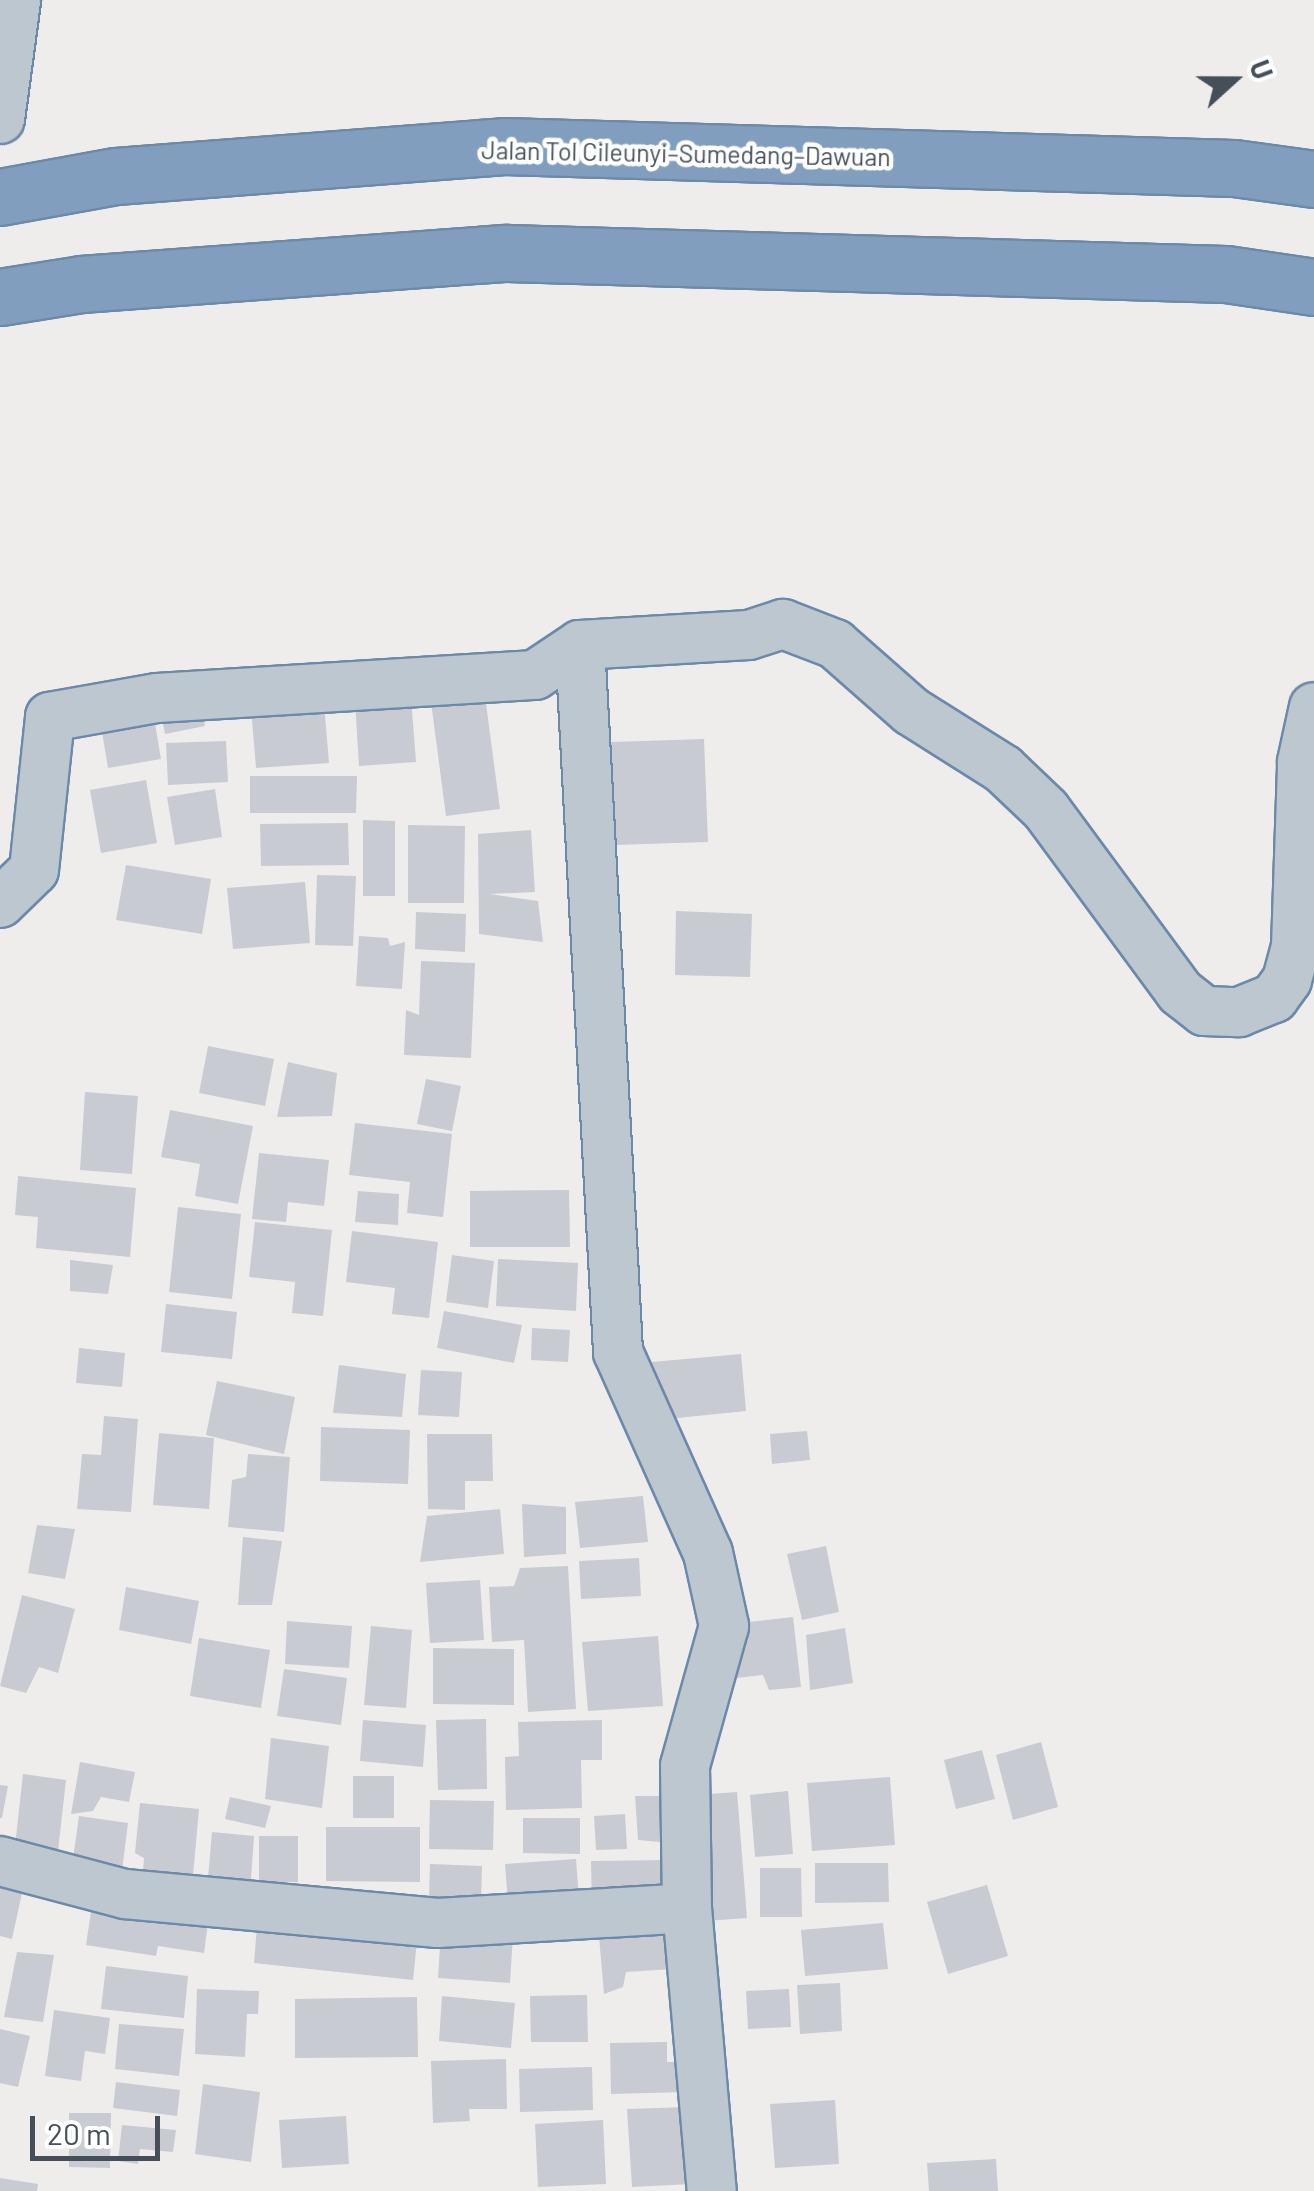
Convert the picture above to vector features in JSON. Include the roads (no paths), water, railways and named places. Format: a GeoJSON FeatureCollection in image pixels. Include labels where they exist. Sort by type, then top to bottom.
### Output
{"type":"FeatureCollection","features":[{"type":"Feature","properties":{"kind":"highway","name":"Jalan Tol Cileunyi–Sumedang–Dawuan"},"geometry":{"type":"LineString","coordinates":[[0,197],[116,176],[504,146],[1234,168],[1314,179]]}},
{"type":"Feature","properties":{"kind":"highway"},"geometry":{"type":"LineString","coordinates":[[0,297],[81,284],[507,253],[1226,274],[1314,287]]}},
{"type":"Feature","properties":{"kind":"street"},"geometry":{"type":"LineString","coordinates":[[0,119],[16,0]]}},
{"type":"Feature","properties":{"kind":"street"},"geometry":{"type":"LineString","coordinates":[[0,902],[34,870],[50,716],[157,698],[535,675],[580,645],[749,634],[783,624],[814,630],[911,711],[1004,770],[1046,810],[1180,992],[1204,1011],[1239,1012],[1274,998],[1288,980],[1296,947],[1302,762],[1314,707]]}},
{"type":"Feature","properties":{"kind":"street"},"geometry":{"type":"LineString","coordinates":[[580,645],[618,1352],[708,1553],[724,1626],[685,1766],[686,1908],[712,2191]]}},
{"type":"Feature","properties":{"kind":"street"},"geometry":{"type":"LineString","coordinates":[[0,1860],[125,1894],[438,1923],[686,1908]]}}]}
